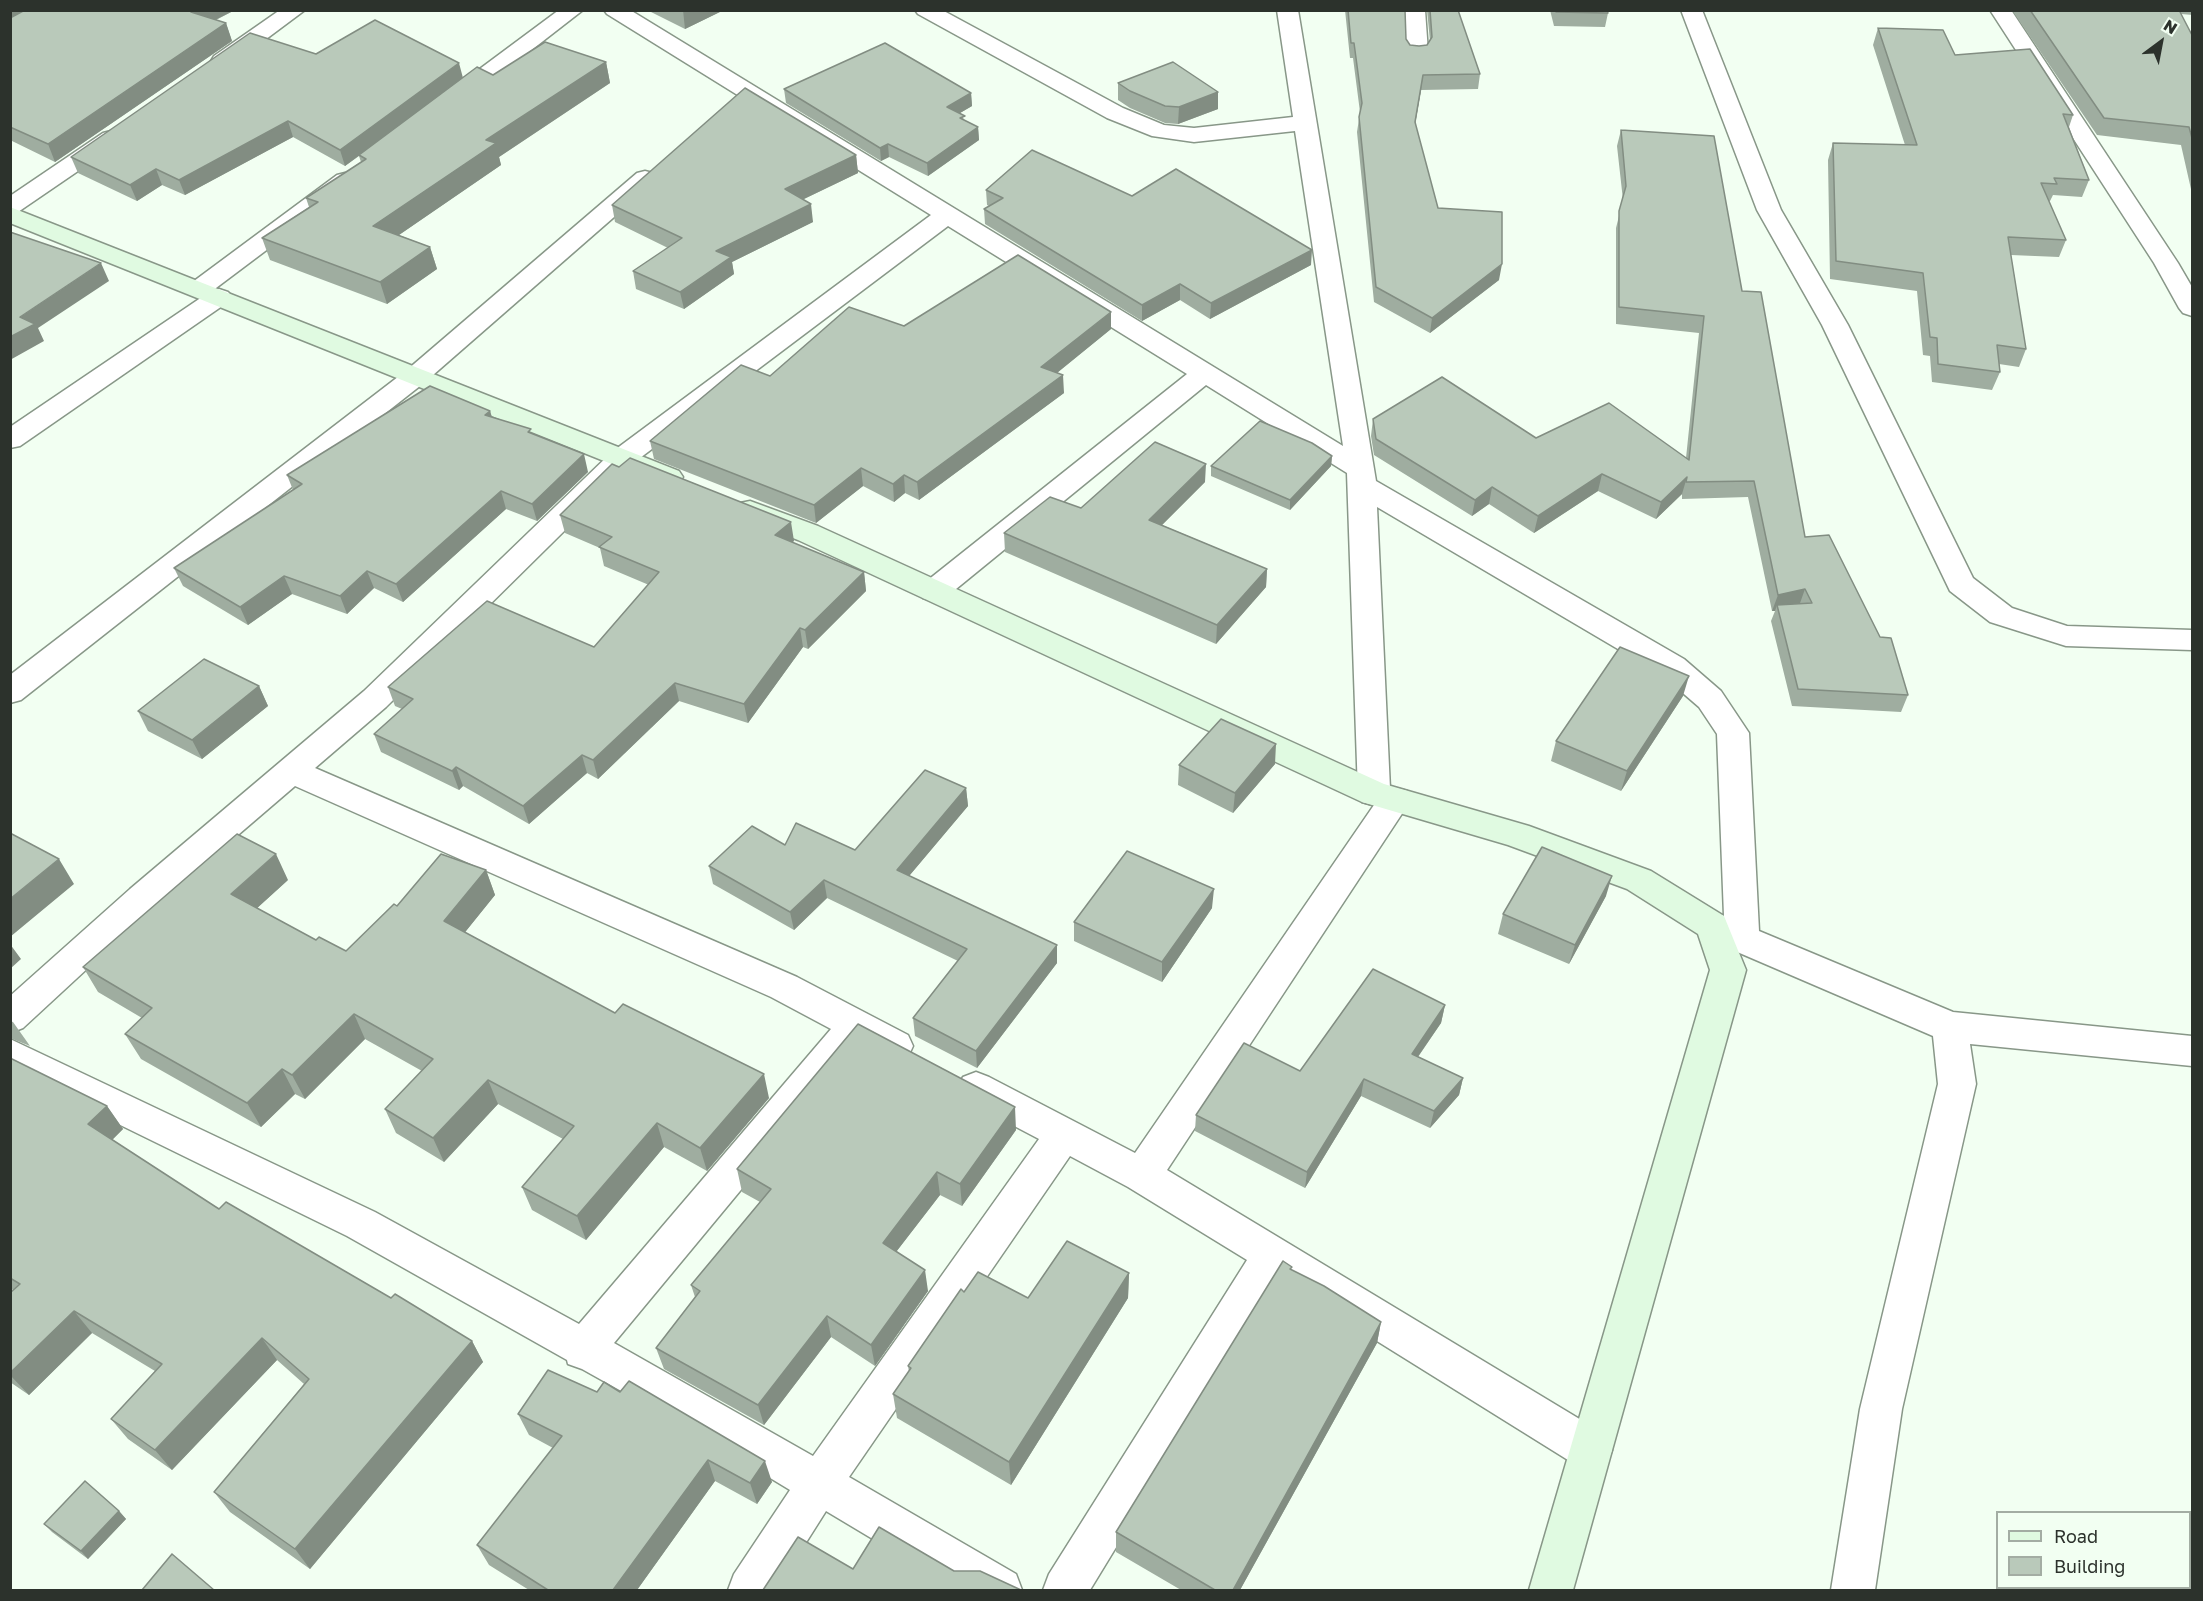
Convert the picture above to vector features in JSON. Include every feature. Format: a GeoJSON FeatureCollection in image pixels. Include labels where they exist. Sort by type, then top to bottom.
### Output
{"type":"FeatureCollection","features":[{"type":"Feature","properties":{"kind":"street"},"geometry":{"type":"LineString","coordinates":[[207,71],[295,10]]}},
{"type":"Feature","properties":{"kind":"street"},"geometry":{"type":"LineString","coordinates":[[439,110],[573,10]]}},
{"type":"Feature","properties":{"kind":"street"},"geometry":{"type":"LineString","coordinates":[[614,10],[737,98],[947,215],[1205,373],[1361,477],[1673,668],[1710,699],[1732,733],[1728,970],[1551,1590]]}},
{"type":"Feature","properties":{"kind":"street"},"geometry":{"type":"LineString","coordinates":[[926,10],[1114,113],[1160,131],[1194,135],[1305,123]]}},
{"type":"Feature","properties":{"kind":"street"},"geometry":{"type":"LineString","coordinates":[[1142,1175],[1385,797],[1361,477],[1287,10]]}},
{"type":"Feature","properties":{"kind":"street"},"geometry":{"type":"LineString","coordinates":[[1414,10],[1417,52]]}},
{"type":"Feature","properties":{"kind":"street"},"geometry":{"type":"LineString","coordinates":[[1691,10],[1769,210],[1834,325],[1961,584],[2001,615],[2066,636],[2193,640]]}},
{"type":"Feature","properties":{"kind":"street"},"geometry":{"type":"LineString","coordinates":[[2000,10],[2193,308]]}},
{"type":"Feature","properties":{"kind":"street"},"geometry":{"type":"LineString","coordinates":[[10,207],[128,126]]}},
{"type":"Feature","properties":{"kind":"street"},"geometry":{"type":"LineString","coordinates":[[10,693],[416,376],[665,160]]}},
{"type":"Feature","properties":{"kind":"street"},"geometry":{"type":"LineString","coordinates":[[10,440],[209,293],[362,167]]}},
{"type":"Feature","properties":{"kind":"street"},"geometry":{"type":"LineString","coordinates":[[10,214],[808,533],[1385,797],[1517,835],[1639,880],[1727,932],[1950,1027],[2193,1051]]}},
{"type":"Feature","properties":{"kind":"street"},"geometry":{"type":"LineString","coordinates":[[10,1018],[142,898],[375,699],[622,458],[947,215]]}},
{"type":"Feature","properties":{"kind":"street"},"geometry":{"type":"LineString","coordinates":[[934,591],[1205,373]]}},
{"type":"Feature","properties":{"kind":"street"},"geometry":{"type":"LineString","coordinates":[[291,771],[784,987],[1142,1175],[1591,1450]]}},
{"type":"Feature","properties":{"kind":"street"},"geometry":{"type":"LineString","coordinates":[[583,1350],[856,1025]]}},
{"type":"Feature","properties":{"kind":"street"},"geometry":{"type":"LineString","coordinates":[[1853,1590],[1881,1409],[1957,1084],[1950,1027]]}},
{"type":"Feature","properties":{"kind":"street"},"geometry":{"type":"LineString","coordinates":[[10,1054],[361,1224],[583,1350],[706,1416],[1000,1590]]}},
{"type":"Feature","properties":{"kind":"street"},"geometry":{"type":"LineString","coordinates":[[750,1590],[819,1484],[1064,1134]]}},
{"type":"Feature","properties":{"kind":"street"},"geometry":{"type":"LineString","coordinates":[[1065,1590],[1272,1255]]}},
{"type":"Feature","properties":{"kind":"building"},"geometry":{"type":"Polygon","coordinates":[[[25,10],[194,10],[191,12],[226,23],[48,144],[10,127],[10,18],[25,10]]]}},
{"type":"Feature","properties":{"kind":"building"},"geometry":{"type":"Polygon","coordinates":[[[1348,10],[1405,10],[1406,39],[1410,45],[1419,46],[1427,45],[1432,37],[1430,10],[1458,10],[1480,74],[1423,75],[1415,122],[1438,208],[1502,212],[1502,264],[1432,318],[1376,287],[1359,117],[1362,103],[1354,43],[1351,43],[1348,10]]]}},
{"type":"Feature","properties":{"kind":"building"},"geometry":{"type":"Polygon","coordinates":[[[1556,10],[1607,10],[1608,13],[1556,12],[1556,10]]]}},
{"type":"Feature","properties":{"kind":"building"},"geometry":{"type":"Polygon","coordinates":[[[2030,10],[2179,10],[2193,37],[2193,142],[2189,127],[2104,118],[2030,10]]]}},
{"type":"Feature","properties":{"kind":"building"},"geometry":{"type":"Polygon","coordinates":[[[375,20],[459,63],[340,150],[288,121],[179,180],[156,169],[130,185],[71,157],[250,33],[316,54],[375,20]]]}},
{"type":"Feature","properties":{"kind":"building"},"geometry":{"type":"Polygon","coordinates":[[[1878,28],[1943,30],[1955,55],[2030,49],[2073,115],[2063,114],[2089,180],[2054,178],[2057,184],[2041,183],[2066,240],[2008,237],[2026,349],[1997,345],[2000,372],[1938,364],[1937,338],[1930,337],[1923,273],[1836,261],[1833,143],[1917,145],[1878,28]]]}},
{"type":"Feature","properties":{"kind":"building"},"geometry":{"type":"Polygon","coordinates":[[[545,42],[606,62],[486,140],[496,143],[373,226],[430,247],[380,282],[262,238],[318,202],[306,198],[366,159],[359,155],[477,67],[493,75],[545,42]]]}},
{"type":"Feature","properties":{"kind":"building"},"geometry":{"type":"Polygon","coordinates":[[[885,43],[971,93],[947,107],[965,116],[960,118],[978,127],[927,163],[888,144],[880,148],[784,89],[885,43]]]}},
{"type":"Feature","properties":{"kind":"building"},"geometry":{"type":"Polygon","coordinates":[[[1173,62],[1218,92],[1179,107],[1165,106],[1130,91],[1118,83],[1173,62]]]}},
{"type":"Feature","properties":{"kind":"building"},"geometry":{"type":"Polygon","coordinates":[[[745,88],[856,155],[785,189],[811,204],[716,251],[731,257],[680,292],[633,271],[682,238],[612,205],[745,88]]]}},
{"type":"Feature","properties":{"kind":"building"},"geometry":{"type":"Polygon","coordinates":[[[1621,130],[1714,136],[1742,291],[1761,292],[1805,537],[1829,535],[1880,637],[1891,638],[1908,695],[1798,689],[1777,605],[1812,603],[1805,589],[1778,595],[1754,481],[1686,482],[1687,477],[1661,502],[1602,474],[1538,516],[1492,487],[1475,500],[1376,439],[1373,419],[1442,377],[1536,438],[1609,403],[1689,460],[1704,316],[1619,307],[1619,211],[1626,186],[1621,130]]]}},
{"type":"Feature","properties":{"kind":"building"},"geometry":{"type":"Polygon","coordinates":[[[1032,150],[1132,196],[1176,169],[1312,250],[1211,303],[1180,284],[1142,305],[984,209],[1003,198],[986,190],[1032,150]]]}},
{"type":"Feature","properties":{"kind":"building"},"geometry":{"type":"Polygon","coordinates":[[[10,232],[101,263],[20,317],[35,324],[10,337],[10,232]]]}},
{"type":"Feature","properties":{"kind":"building"},"geometry":{"type":"Polygon","coordinates":[[[1018,255],[1111,312],[1041,367],[1063,375],[917,482],[904,475],[893,484],[861,468],[814,505],[650,441],[741,365],[770,376],[849,307],[904,326],[1018,255]]]}},
{"type":"Feature","properties":{"kind":"building"},"geometry":{"type":"Polygon","coordinates":[[[430,386],[490,411],[485,415],[531,429],[528,432],[584,454],[532,504],[501,491],[396,584],[367,571],[340,596],[284,576],[240,607],[174,568],[302,484],[287,475],[430,386]]]}},
{"type":"Feature","properties":{"kind":"building"},"geometry":{"type":"Polygon","coordinates":[[[1260,421],[1312,443],[1332,456],[1290,500],[1211,466],[1260,421]]]}},
{"type":"Feature","properties":{"kind":"building"},"geometry":{"type":"Polygon","coordinates":[[[1155,442],[1206,464],[1149,520],[1267,569],[1217,625],[1004,533],[1050,497],[1081,508],[1155,442]]]}},
{"type":"Feature","properties":{"kind":"building"},"geometry":{"type":"Polygon","coordinates":[[[630,458],[791,522],[775,535],[864,572],[805,630],[800,628],[744,704],[675,683],[593,760],[582,755],[523,806],[456,767],[452,771],[374,734],[413,699],[388,687],[487,601],[594,647],[659,572],[599,547],[612,537],[560,515],[612,464],[619,467],[630,458]]]}},
{"type":"Feature","properties":{"kind":"building"},"geometry":{"type":"Polygon","coordinates":[[[1620,647],[1689,676],[1627,771],[1556,741],[1620,647]]]}},
{"type":"Feature","properties":{"kind":"building"},"geometry":{"type":"Polygon","coordinates":[[[204,659],[259,686],[192,740],[138,711],[204,659]]]}},
{"type":"Feature","properties":{"kind":"building"},"geometry":{"type":"Polygon","coordinates":[[[1221,719],[1276,744],[1235,793],[1179,765],[1221,719]]]}},
{"type":"Feature","properties":{"kind":"building"},"geometry":{"type":"Polygon","coordinates":[[[925,770],[966,788],[897,870],[1057,945],[976,1051],[913,1018],[967,949],[824,880],[790,912],[709,866],[752,826],[785,845],[796,823],[855,850],[925,770]]]}},
{"type":"Feature","properties":{"kind":"building"},"geometry":{"type":"Polygon","coordinates":[[[10,833],[59,859],[10,899],[10,833]]]}},
{"type":"Feature","properties":{"kind":"building"},"geometry":{"type":"Polygon","coordinates":[[[237,834],[276,854],[231,894],[316,940],[319,937],[346,951],[394,904],[397,906],[441,854],[486,870],[444,921],[615,1013],[623,1004],[764,1074],[700,1148],[657,1123],[577,1216],[522,1187],[574,1126],[488,1080],[433,1138],[385,1109],[433,1059],[354,1014],[292,1075],[282,1069],[247,1103],[125,1034],[152,1008],[83,967],[237,834]]]}},
{"type":"Feature","properties":{"kind":"building"},"geometry":{"type":"Polygon","coordinates":[[[1542,847],[1612,876],[1575,945],[1503,914],[1542,847]]]}},
{"type":"Feature","properties":{"kind":"building"},"geometry":{"type":"Polygon","coordinates":[[[1127,851],[1214,889],[1162,962],[1074,922],[1127,851]]]}},
{"type":"Feature","properties":{"kind":"building"},"geometry":{"type":"Polygon","coordinates":[[[1373,969],[1445,1005],[1412,1054],[1463,1078],[1434,1111],[1364,1079],[1307,1172],[1196,1115],[1244,1043],[1300,1071],[1373,969]]]}},
{"type":"Feature","properties":{"kind":"building"},"geometry":{"type":"Polygon","coordinates":[[[858,1024],[1015,1107],[960,1184],[937,1172],[883,1243],[925,1270],[871,1345],[827,1316],[758,1405],[656,1348],[700,1291],[691,1285],[771,1189],[737,1169],[858,1024]]]}},
{"type":"Feature","properties":{"kind":"building"},"geometry":{"type":"Polygon","coordinates":[[[10,1058],[107,1106],[88,1124],[219,1209],[226,1202],[391,1298],[395,1294],[472,1341],[295,1549],[214,1492],[309,1379],[262,1338],[155,1450],[111,1419],[162,1364],[74,1311],[10,1373],[10,1293],[20,1284],[10,1278],[10,1058]]]}},
{"type":"Feature","properties":{"kind":"building"},"geometry":{"type":"Polygon","coordinates":[[[1067,1241],[1129,1273],[1009,1462],[893,1394],[911,1368],[908,1366],[961,1289],[964,1292],[978,1272],[1028,1298],[1067,1241]]]}},
{"type":"Feature","properties":{"kind":"building"},"geometry":{"type":"Polygon","coordinates":[[[1283,1261],[1292,1267],[1290,1269],[1324,1286],[1381,1322],[1233,1590],[1215,1590],[1116,1532],[1283,1261]]]}},
{"type":"Feature","properties":{"kind":"building"},"geometry":{"type":"Polygon","coordinates":[[[548,1370],[597,1392],[604,1382],[620,1392],[629,1381],[765,1461],[750,1483],[708,1460],[613,1590],[548,1590],[477,1545],[562,1436],[518,1414],[548,1370]]]}},
{"type":"Feature","properties":{"kind":"building"},"geometry":{"type":"Polygon","coordinates":[[[85,1481],[119,1511],[81,1551],[44,1524],[85,1481]]]}},
{"type":"Feature","properties":{"kind":"building"},"geometry":{"type":"Polygon","coordinates":[[[879,1527],[954,1571],[980,1571],[1021,1590],[763,1590],[798,1537],[853,1569],[879,1527]]]}},
{"type":"Feature","properties":{"kind":"building"},"geometry":{"type":"Polygon","coordinates":[[[172,1554],[214,1590],[142,1590],[172,1554]]]}}]}
